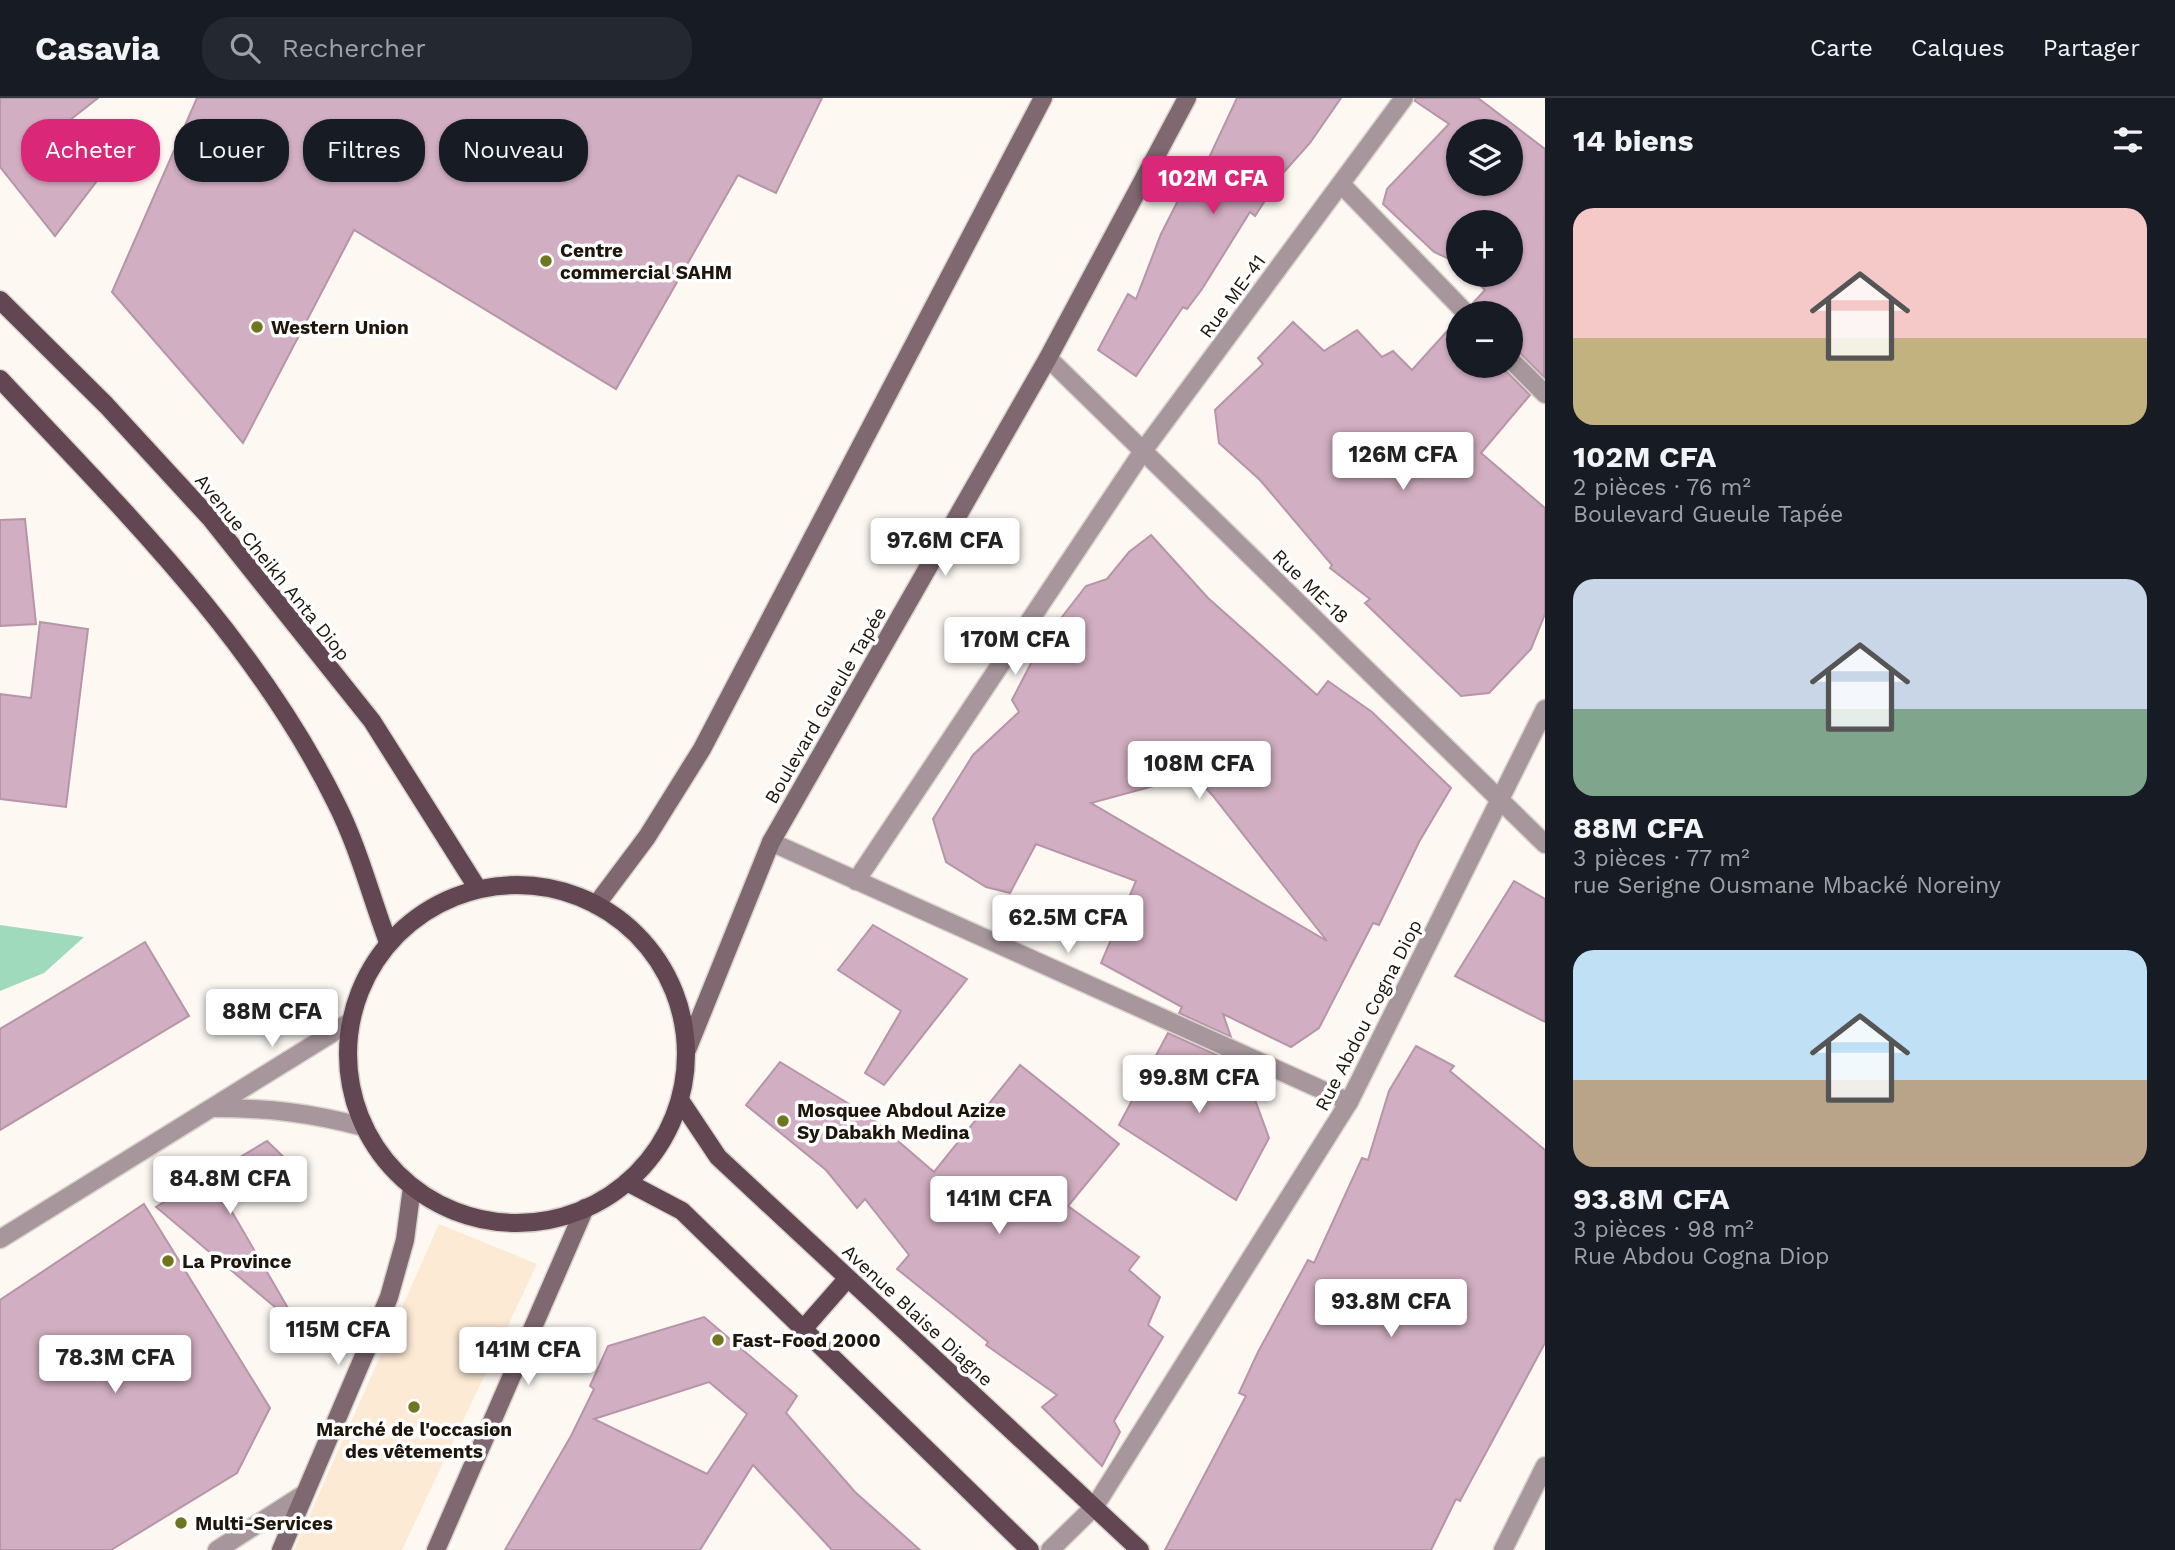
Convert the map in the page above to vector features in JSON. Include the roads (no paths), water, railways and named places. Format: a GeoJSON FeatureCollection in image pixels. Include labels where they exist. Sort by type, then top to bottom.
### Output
{"type":"FeatureCollection","features":[{"type":"Feature","properties":{"kind":"main road","name":"Avenue Cheikh Anta Diop"},"geometry":{"type":"LineString","coordinates":[[0,300],[106,405],[210,518],[372,721],[478,889]]}},
{"type":"Feature","properties":{"kind":"main road"},"geometry":{"type":"LineString","coordinates":[[0,379],[192,588],[279,702],[338,805],[388,943]]}},
{"type":"Feature","properties":{"kind":"main road"},"geometry":{"type":"LineString","coordinates":[[539,886],[569,893],[596,905],[638,935],[668,976],[678,999],[687,1050],[680,1100],[660,1145],[627,1182],[585,1208],[557,1218],[526,1223],[496,1222],[466,1215],[438,1204],[412,1187],[393,1170],[364,1127],[348,1075],[350,1022],[365,977],[388,943],[414,918],[445,900],[478,889],[539,886]]}},
{"type":"Feature","properties":{"kind":"main road","name":"Avenue Blaise Diagne"},"geometry":{"type":"LineString","coordinates":[[680,1100],[718,1157],[1140,1550]]}},
{"type":"Feature","properties":{"kind":"main road"},"geometry":{"type":"LineString","coordinates":[[627,1182],[682,1211],[805,1327],[1030,1550]]}},
{"type":"Feature","properties":{"kind":"main road"},"geometry":{"type":"LineString","coordinates":[[805,1327],[847,1279]]}},
{"type":"Feature","properties":{"kind":"street"},"geometry":{"type":"LineString","coordinates":[[596,905],[647,837],[702,749],[1042,98]]}},
{"type":"Feature","properties":{"kind":"street","name":"Boulevard Gueule Tapée"},"geometry":{"type":"LineString","coordinates":[[687,1050],[771,842],[1048,358],[1186,98]]}},
{"type":"Feature","properties":{"kind":"street","name":"Rue ME-41"},"geometry":{"type":"LineString","coordinates":[[856,881],[1143,451],[1404,98]]}},
{"type":"Feature","properties":{"kind":"street"},"geometry":{"type":"LineString","coordinates":[[1341,184],[1454,301]]}},
{"type":"Feature","properties":{"kind":"street","name":"Rue ME-18"},"geometry":{"type":"LineString","coordinates":[[1048,358],[1545,844]]}},
{"type":"Feature","properties":{"kind":"street"},"geometry":{"type":"LineString","coordinates":[[1523,372],[1545,394]]}},
{"type":"Feature","properties":{"kind":"street","name":"Rue Abdou Cogna Diop"},"geometry":{"type":"LineString","coordinates":[[1050,1550],[1095,1506],[1349,1102],[1545,709]]}},
{"type":"Feature","properties":{"kind":"street"},"geometry":{"type":"LineString","coordinates":[[771,842],[1349,1102]]}},
{"type":"Feature","properties":{"kind":"street"},"geometry":{"type":"LineString","coordinates":[[0,1239],[350,1022]]}},
{"type":"Feature","properties":{"kind":"street"},"geometry":{"type":"LineString","coordinates":[[214,1108],[272,1108],[364,1127]]}},
{"type":"Feature","properties":{"kind":"street"},"geometry":{"type":"LineString","coordinates":[[281,1550],[389,1297],[405,1240],[412,1187]]}},
{"type":"Feature","properties":{"kind":"street"},"geometry":{"type":"LineString","coordinates":[[436,1550],[585,1208]]}},
{"type":"Feature","properties":{"kind":"street"},"geometry":{"type":"LineString","coordinates":[[1503,1550],[1545,1466]]}},
{"type":"Feature","properties":{"kind":"street"},"geometry":{"type":"LineString","coordinates":[[217,1550],[304,1494]]}},
{"type":"Feature","properties":{"kind":"place","name":"Centre commercial SAHM"},"geometry":{"type":"Point","coordinates":[546,261]}},
{"type":"Feature","properties":{"kind":"place","name":"Western Union"},"geometry":{"type":"Point","coordinates":[257,327]}},
{"type":"Feature","properties":{"kind":"place","name":"Mosquee Abdoul Azize Sy Dabakh Medina"},"geometry":{"type":"Point","coordinates":[783,1121]}},
{"type":"Feature","properties":{"kind":"place","name":"La Province"},"geometry":{"type":"Point","coordinates":[168,1261]}},
{"type":"Feature","properties":{"kind":"place","name":"Fast-Food 2000"},"geometry":{"type":"Point","coordinates":[718,1340]}},
{"type":"Feature","properties":{"kind":"place","name":"Marché de l'occasion des vêtements"},"geometry":{"type":"Point","coordinates":[414,1407]}},
{"type":"Feature","properties":{"kind":"place","name":"Multi-Services"},"geometry":{"type":"Point","coordinates":[181,1523]}}]}
